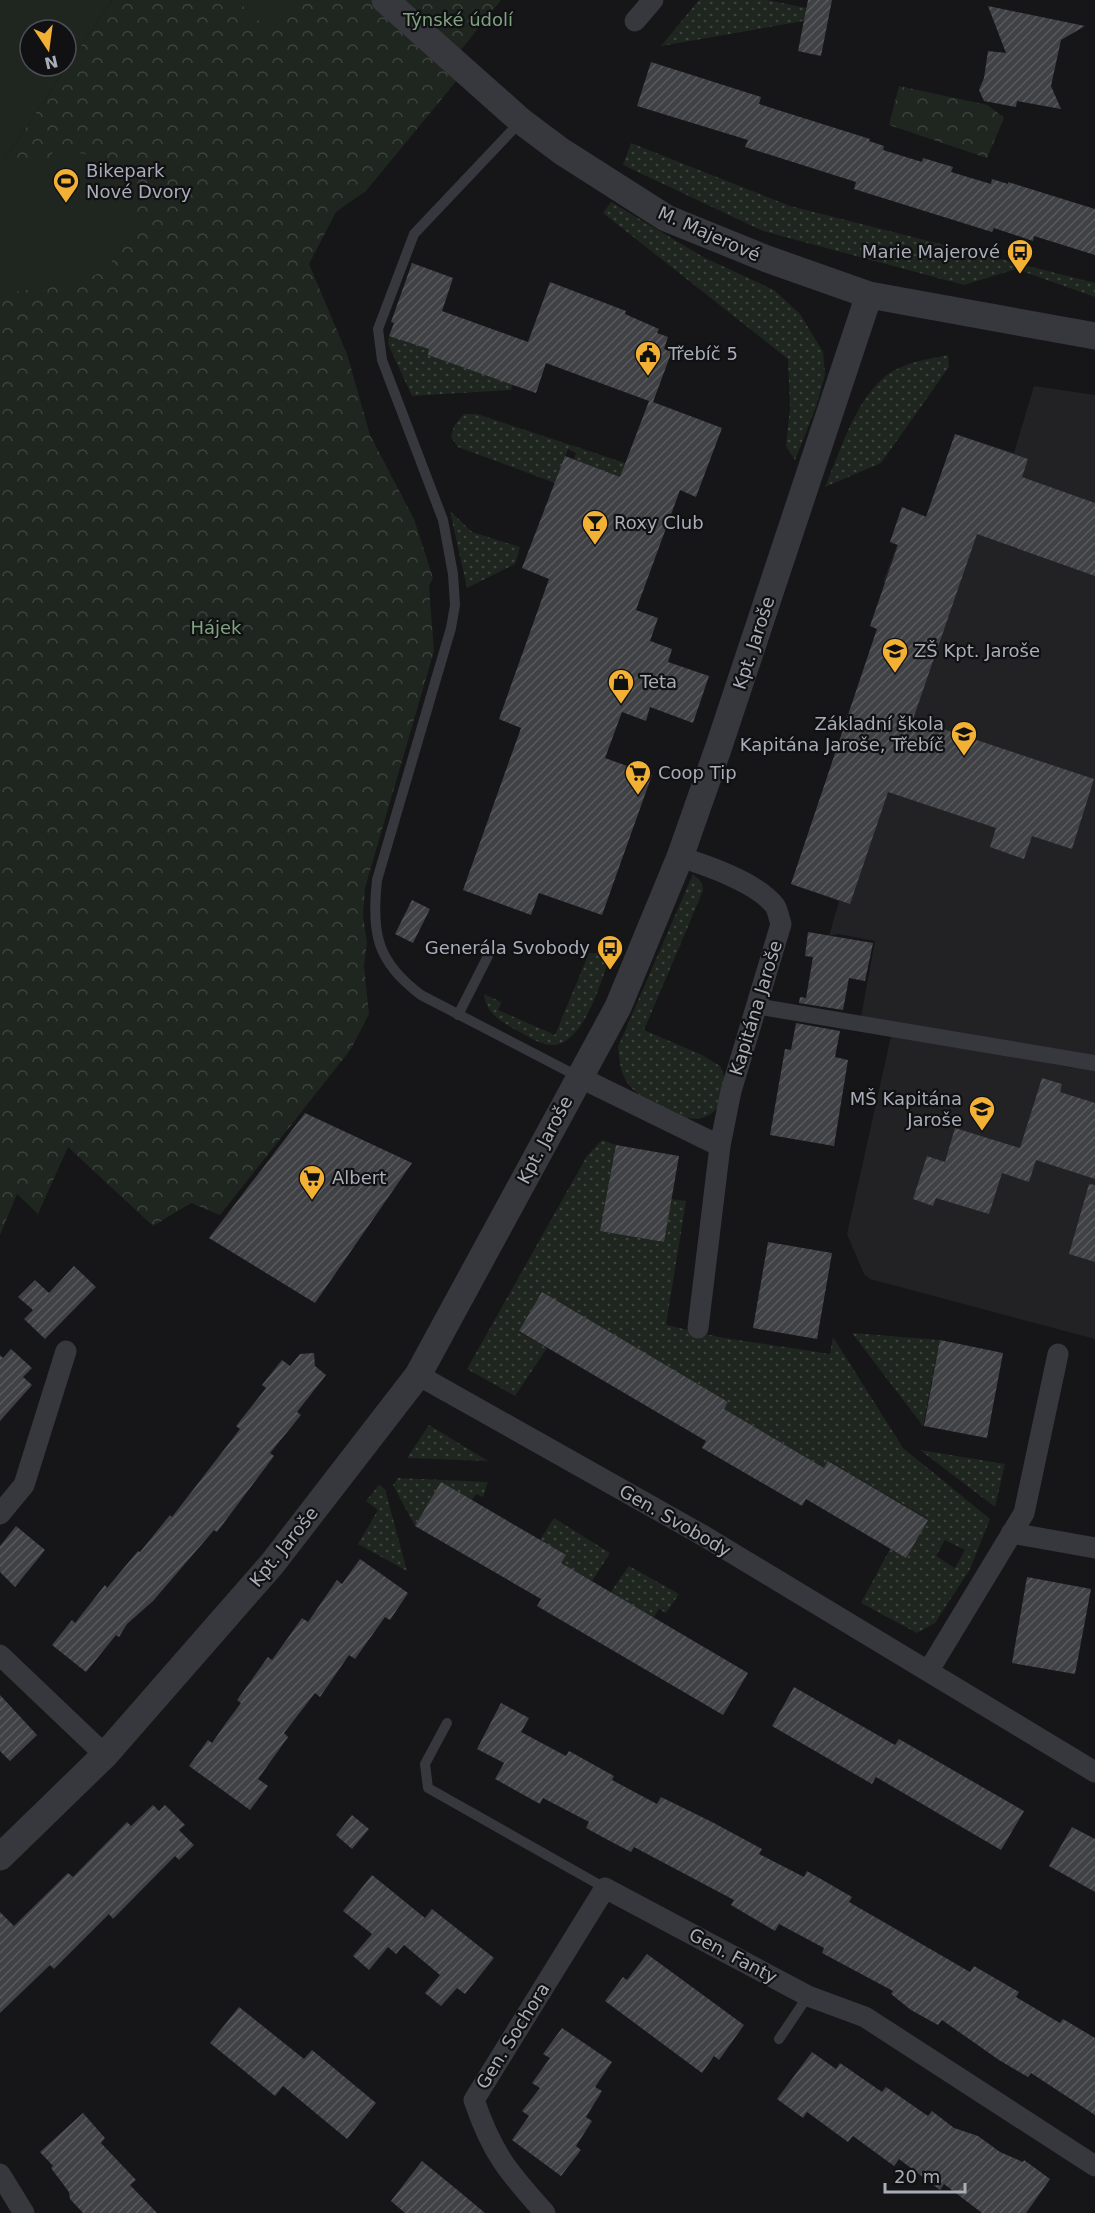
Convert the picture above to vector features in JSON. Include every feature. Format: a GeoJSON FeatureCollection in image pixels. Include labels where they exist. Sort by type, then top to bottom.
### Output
{"type":"FeatureCollection","features":[{"type":"Feature","properties":{"kind":"street","name":"M. Majerové"},"geometry":{"type":"LineString","coordinates":[[385,0],[521,121],[561,151],[666,218],[767,259],[869,295],[1095,336]]}},
{"type":"Feature","properties":{"kind":"street"},"geometry":{"type":"LineString","coordinates":[[635,21],[653,0]]}},
{"type":"Feature","properties":{"kind":"street","name":"Kpt. Jaroše"},"geometry":{"type":"LineString","coordinates":[[0,1857],[105,1755],[272,1564],[418,1375],[618,1006],[680,857],[869,295]]}},
{"type":"Feature","properties":{"kind":"street","name":"Kapitána Jaroše"},"geometry":{"type":"LineString","coordinates":[[680,857],[704,864],[756,890],[775,907],[781,924],[731,1091],[720,1146],[698,1328]]}},
{"type":"Feature","properties":{"kind":"street"},"geometry":{"type":"LineString","coordinates":[[755,1006],[1095,1063]]}},
{"type":"Feature","properties":{"kind":"street"},"geometry":{"type":"LineString","coordinates":[[579,1077],[720,1146]]}},
{"type":"Feature","properties":{"kind":"street"},"geometry":{"type":"LineString","coordinates":[[0,1514],[24,1485],[66,1351]]}},
{"type":"Feature","properties":{"kind":"street"},"geometry":{"type":"LineString","coordinates":[[929,1670],[1024,1512],[1058,1354]]}},
{"type":"Feature","properties":{"kind":"street","name":"Gen. Svobody"},"geometry":{"type":"LineString","coordinates":[[418,1375],[704,1536],[1095,1772]]}},
{"type":"Feature","properties":{"kind":"street"},"geometry":{"type":"LineString","coordinates":[[1011,1533],[1095,1548]]}},
{"type":"Feature","properties":{"kind":"street"},"geometry":{"type":"LineString","coordinates":[[0,1654],[105,1755]]}},
{"type":"Feature","properties":{"kind":"street","name":"Gen. Fanty"},"geometry":{"type":"LineString","coordinates":[[605,1888],[808,1996],[865,2017],[1095,2166]]}},
{"type":"Feature","properties":{"kind":"street","name":"Gen. Sochora"},"geometry":{"type":"LineString","coordinates":[[545,2213],[507,2172],[487,2139],[474,2100],[605,1888]]}},
{"type":"Feature","properties":{"kind":"street"},"geometry":{"type":"LineString","coordinates":[[0,2174],[24,2213]]}},
{"type":"Feature","properties":{"kind":"lane"},"geometry":{"type":"LineString","coordinates":[[521,121],[414,234],[378,329],[382,360],[443,520],[453,574],[455,604],[452,628],[377,880],[374,905],[377,934],[384,957],[399,978],[421,996],[579,1077]]}},
{"type":"Feature","properties":{"kind":"lane"},"geometry":{"type":"LineString","coordinates":[[458,1015],[488,956]]}},
{"type":"Feature","properties":{"kind":"lane","name":"Gen. Fanty"},"geometry":{"type":"LineString","coordinates":[[447,1723],[425,1764],[428,1788],[605,1888]]}},
{"type":"Feature","properties":{"kind":"lane"},"geometry":{"type":"LineString","coordinates":[[779,2039],[808,1996]]}},
{"type":"Feature","properties":{"kind":"shaded area","name":"Základní škola Kapitána Jaroše, Třebíč"},"geometry":{"type":"Polygon","coordinates":[[[1034,386],[1095,395],[1095,1057],[860,1022],[875,941],[838,934],[829,936],[839,901],[791,884],[877,629],[870,626],[878,603],[885,605],[892,585],[883,582],[897,545],[890,542],[902,507],[926,516],[955,434],[1014,453],[1034,386]]]}},
{"type":"Feature","properties":{"kind":"shaded area","name":"MŠ Kapitána Jaroše"},"geometry":{"type":"Polygon","coordinates":[[[892,1032],[1073,1068],[1075,1064],[1095,1068],[1095,1339],[870,1279],[864,1274],[847,1234],[892,1032]]]}},
{"type":"Feature","properties":{"kind":"green space","name":"Bikepark Nové Dvory"},"geometry":{"type":"Polygon","coordinates":[[[0,0],[112,0],[78,50],[78,18],[18,18],[18,78],[59,78],[4,160],[22,163],[49,161],[54,149],[105,157],[129,187],[136,222],[107,269],[77,284],[0,293],[0,0]]]}},
{"type":"Feature","properties":{"kind":"green space","name":"Hájek"},"geometry":{"type":"Polygon","coordinates":[[[112,0],[501,0],[460,51],[472,62],[366,191],[336,212],[309,264],[347,354],[370,435],[414,519],[433,578],[429,586],[434,651],[365,888],[363,916],[367,942],[364,966],[369,1014],[351,1049],[220,1215],[191,1203],[153,1226],[68,1147],[38,1214],[17,1194],[0,1235],[0,166],[59,78],[78,78],[78,50],[112,0]]]}},
{"type":"Feature","properties":{"kind":"green space"},"geometry":{"type":"Polygon","coordinates":[[[245,0],[305,0],[272,33],[241,4],[245,0]]]}},
{"type":"Feature","properties":{"kind":"green space"},"geometry":{"type":"Polygon","coordinates":[[[699,0],[767,0],[812,9],[809,20],[661,46],[699,0]]]}},
{"type":"Feature","properties":{"kind":"green space"},"geometry":{"type":"Polygon","coordinates":[[[899,86],[988,105],[1004,118],[987,158],[889,125],[899,86]]]}},
{"type":"Feature","properties":{"kind":"green space"},"geometry":{"type":"Polygon","coordinates":[[[631,143],[790,206],[1095,283],[1095,297],[1016,269],[964,285],[763,231],[623,165],[631,143]]]}},
{"type":"Feature","properties":{"kind":"green space"},"geometry":{"type":"Polygon","coordinates":[[[611,202],[705,258],[774,290],[800,314],[823,352],[825,375],[816,407],[795,460],[786,446],[790,408],[788,359],[603,213],[611,202]]]}},
{"type":"Feature","properties":{"kind":"green space"},"geometry":{"type":"Polygon","coordinates":[[[389,336],[433,339],[428,355],[513,384],[511,390],[412,396],[388,344],[389,336]]]}},
{"type":"Feature","properties":{"kind":"green space"},"geometry":{"type":"Polygon","coordinates":[[[948,355],[949,367],[881,463],[825,487],[858,411],[876,385],[901,367],[948,355]]]}},
{"type":"Feature","properties":{"kind":"green space"},"geometry":{"type":"Polygon","coordinates":[[[464,414],[477,414],[625,463],[620,479],[574,459],[576,453],[568,449],[555,483],[458,447],[451,437],[454,426],[464,414]]]}},
{"type":"Feature","properties":{"kind":"green space"},"geometry":{"type":"Polygon","coordinates":[[[450,511],[472,532],[520,547],[515,564],[467,588],[450,511]]]}},
{"type":"Feature","properties":{"kind":"green space"},"geometry":{"type":"Polygon","coordinates":[[[693,874],[702,883],[703,891],[644,1030],[702,1055],[720,1066],[729,1088],[716,1110],[700,1118],[680,1116],[670,1112],[633,1090],[623,1075],[618,1047],[693,874]]]}},
{"type":"Feature","properties":{"kind":"green space"},"geometry":{"type":"Polygon","coordinates":[[[589,953],[611,953],[584,1021],[566,1041],[550,1045],[535,1040],[499,1020],[485,1001],[484,994],[501,1002],[498,1010],[555,1035],[589,953]]]}},
{"type":"Feature","properties":{"kind":"green space"},"geometry":{"type":"Polygon","coordinates":[[[602,1140],[616,1145],[601,1231],[664,1242],[671,1199],[686,1201],[666,1325],[719,1337],[830,1354],[833,1337],[903,1448],[990,1519],[970,1569],[935,1623],[917,1633],[861,1603],[890,1549],[906,1558],[928,1519],[829,1461],[824,1468],[724,1409],[728,1402],[541,1294],[519,1332],[547,1348],[515,1396],[467,1369],[587,1156],[602,1140]],[[945,1540],[936,1556],[955,1568],[965,1550],[945,1540]]]}},
{"type":"Feature","properties":{"kind":"green space"},"geometry":{"type":"Polygon","coordinates":[[[852,1333],[940,1340],[923,1426],[852,1333]]]}},
{"type":"Feature","properties":{"kind":"green space"},"geometry":{"type":"Polygon","coordinates":[[[429,1425],[488,1461],[407,1458],[429,1425]]]}},
{"type":"Feature","properties":{"kind":"green space"},"geometry":{"type":"Polygon","coordinates":[[[920,1450],[1005,1464],[995,1507],[920,1450]]]}},
{"type":"Feature","properties":{"kind":"green space"},"geometry":{"type":"Polygon","coordinates":[[[398,1478],[488,1482],[483,1497],[476,1494],[471,1502],[441,1482],[415,1526],[393,1485],[398,1478]]]}},
{"type":"Feature","properties":{"kind":"green space"},"geometry":{"type":"Polygon","coordinates":[[[379,1485],[385,1489],[407,1571],[358,1544],[378,1510],[366,1501],[379,1485]]]}},
{"type":"Feature","properties":{"kind":"green space"},"geometry":{"type":"Polygon","coordinates":[[[554,1518],[610,1553],[592,1581],[561,1564],[565,1555],[553,1547],[537,1545],[554,1518]]]}},
{"type":"Feature","properties":{"kind":"green space"},"geometry":{"type":"Polygon","coordinates":[[[629,1566],[679,1594],[666,1613],[659,1609],[654,1617],[610,1593],[629,1566]]]}},
{"type":"Feature","properties":{"kind":"building"},"geometry":{"type":"Polygon","coordinates":[[[808,0],[832,0],[821,56],[798,51],[808,0]]]}},
{"type":"Feature","properties":{"kind":"building"},"geometry":{"type":"Polygon","coordinates":[[[988,6],[1085,26],[1061,40],[1051,86],[1061,109],[1017,101],[1016,107],[984,101],[979,90],[984,78],[988,51],[1006,53],[988,6]]]}},
{"type":"Feature","properties":{"kind":"building"},"geometry":{"type":"Polygon","coordinates":[[[651,62],[761,97],[759,104],[870,139],[869,141],[884,146],[883,150],[922,162],[923,158],[953,167],[951,172],[991,184],[992,179],[1008,184],[1008,182],[1095,209],[1095,255],[1034,236],[1033,241],[994,228],[992,232],[854,189],[856,182],[745,147],[748,140],[637,106],[651,62]]]}},
{"type":"Feature","properties":{"kind":"building"},"geometry":{"type":"Polygon","coordinates":[[[412,263],[453,278],[442,311],[528,342],[550,282],[626,311],[625,314],[659,329],[657,333],[668,337],[664,349],[672,351],[653,402],[722,428],[696,497],[680,490],[636,610],[658,618],[650,641],[672,649],[668,662],[709,676],[693,723],[650,707],[646,721],[622,712],[605,758],[652,775],[602,915],[539,893],[531,915],[463,890],[521,728],[499,719],[549,579],[522,568],[565,456],[620,477],[649,401],[546,363],[536,393],[428,355],[429,349],[389,336],[394,323],[391,322],[412,263]]]}},
{"type":"Feature","properties":{"kind":"building","name":"ZŠ Kpt. Jaroše"},"geometry":{"type":"Polygon","coordinates":[[[955,434],[1028,459],[1022,477],[1095,503],[1095,576],[977,534],[913,719],[1094,779],[1072,849],[1032,836],[1024,859],[990,847],[996,828],[888,792],[850,904],[791,884],[877,629],[870,626],[898,545],[890,542],[902,507],[926,517],[955,434]]]}},
{"type":"Feature","properties":{"kind":"building"},"geometry":{"type":"Polygon","coordinates":[[[412,900],[430,909],[413,943],[395,934],[412,900]]]}},
{"type":"Feature","properties":{"kind":"building"},"geometry":{"type":"Polygon","coordinates":[[[808,932],[873,943],[865,981],[849,978],[843,1010],[799,1003],[800,997],[806,998],[813,957],[805,956],[808,932]]]}},
{"type":"Feature","properties":{"kind":"building"},"geometry":{"type":"Polygon","coordinates":[[[796,1023],[840,1031],[835,1057],[848,1060],[834,1146],[770,1135],[785,1049],[791,1050],[796,1023]]]}},
{"type":"Feature","properties":{"kind":"building"},"geometry":{"type":"Polygon","coordinates":[[[1042,1078],[1062,1084],[1060,1092],[1095,1103],[1095,1179],[1036,1160],[1029,1182],[1002,1173],[989,1214],[936,1198],[933,1206],[913,1199],[927,1156],[945,1162],[955,1128],[1020,1148],[1042,1078]]]}},
{"type":"Feature","properties":{"kind":"building","name":"Albert"},"geometry":{"type":"Polygon","coordinates":[[[305,1113],[412,1163],[315,1303],[209,1238],[305,1113]]]}},
{"type":"Feature","properties":{"kind":"building"},"geometry":{"type":"Polygon","coordinates":[[[616,1145],[679,1156],[664,1242],[600,1231],[616,1145]]]}},
{"type":"Feature","properties":{"kind":"building"},"geometry":{"type":"Polygon","coordinates":[[[1089,1184],[1095,1185],[1095,1262],[1069,1254],[1089,1184]]]}},
{"type":"Feature","properties":{"kind":"building"},"geometry":{"type":"Polygon","coordinates":[[[768,1242],[832,1253],[817,1339],[753,1328],[768,1242]]]}},
{"type":"Feature","properties":{"kind":"building"},"geometry":{"type":"Polygon","coordinates":[[[74,1266],[96,1287],[45,1339],[24,1319],[33,1310],[18,1297],[35,1280],[49,1293],[74,1266]]]}},
{"type":"Feature","properties":{"kind":"building"},"geometry":{"type":"Polygon","coordinates":[[[542,1292],[728,1402],[724,1409],[824,1468],[828,1461],[928,1520],[906,1558],[806,1499],[802,1506],[702,1448],[706,1441],[519,1331],[542,1292]]]}},
{"type":"Feature","properties":{"kind":"building"},"geometry":{"type":"Polygon","coordinates":[[[940,1340],[1003,1353],[987,1438],[924,1426],[940,1340]]]}},
{"type":"Feature","properties":{"kind":"building"},"geometry":{"type":"Polygon","coordinates":[[[11,1349],[32,1368],[23,1377],[32,1385],[0,1421],[0,1355],[3,1358],[11,1349]]]}},
{"type":"Feature","properties":{"kind":"building"},"geometry":{"type":"Polygon","coordinates":[[[314,1353],[315,1366],[326,1375],[297,1412],[301,1415],[270,1453],[274,1456],[217,1532],[214,1530],[153,1601],[127,1624],[119,1637],[116,1635],[86,1672],[52,1645],[72,1620],[75,1623],[105,1585],[107,1588],[138,1551],[140,1552],[170,1515],[172,1517],[240,1429],[236,1426],[266,1388],[262,1385],[282,1360],[290,1366],[300,1354],[314,1353]]]}},
{"type":"Feature","properties":{"kind":"building"},"geometry":{"type":"Polygon","coordinates":[[[441,1482],[566,1555],[561,1563],[748,1673],[723,1715],[537,1606],[541,1599],[415,1526],[441,1482]]]}},
{"type":"Feature","properties":{"kind":"building"},"geometry":{"type":"Polygon","coordinates":[[[16,1526],[45,1550],[15,1587],[0,1572],[0,1546],[16,1526]]]}},
{"type":"Feature","properties":{"kind":"building"},"geometry":{"type":"Polygon","coordinates":[[[360,1559],[408,1593],[390,1620],[385,1617],[355,1659],[349,1655],[320,1697],[315,1693],[284,1733],[288,1737],[258,1779],[268,1786],[250,1810],[189,1766],[208,1740],[212,1743],[241,1703],[237,1700],[268,1657],[272,1660],[302,1618],[308,1622],[337,1580],[342,1584],[360,1559]]]}},
{"type":"Feature","properties":{"kind":"building"},"geometry":{"type":"Polygon","coordinates":[[[1027,1577],[1091,1589],[1075,1674],[1012,1663],[1027,1577]]]}},
{"type":"Feature","properties":{"kind":"building"},"geometry":{"type":"Polygon","coordinates":[[[794,1687],[895,1745],[899,1739],[1024,1811],[1001,1850],[876,1777],[872,1784],[772,1726],[794,1687]]]}},
{"type":"Feature","properties":{"kind":"building"},"geometry":{"type":"Polygon","coordinates":[[[0,1695],[37,1735],[10,1761],[0,1751],[0,1695]]]}},
{"type":"Feature","properties":{"kind":"building"},"geometry":{"type":"Polygon","coordinates":[[[501,1703],[529,1718],[521,1732],[566,1756],[569,1751],[614,1776],[612,1780],[657,1804],[661,1797],[714,1823],[762,1849],[759,1854],[804,1877],[807,1871],[852,1897],[849,1902],[970,1972],[974,1966],[1019,1992],[1016,1997],[1060,2023],[1063,2019],[1095,2038],[1095,2115],[1031,2073],[1028,2077],[999,2060],[942,2020],[938,2025],[911,2010],[891,1994],[893,1991],[822,1953],[824,1948],[779,1924],[775,1931],[731,1905],[734,1900],[634,1847],[631,1852],[608,1840],[586,1828],[589,1822],[543,1798],[540,1804],[495,1779],[504,1763],[477,1749],[501,1703]]]}},
{"type":"Feature","properties":{"kind":"building"},"geometry":{"type":"Polygon","coordinates":[[[153,1805],[159,1811],[165,1805],[185,1825],[179,1830],[194,1845],[179,1860],[175,1856],[113,1919],[109,1914],[54,1969],[50,1965],[0,2013],[0,1912],[14,1926],[68,1873],[73,1877],[127,1822],[131,1826],[153,1805]]]}},
{"type":"Feature","properties":{"kind":"building"},"geometry":{"type":"Polygon","coordinates":[[[352,1815],[369,1829],[352,1849],[336,1835],[352,1815]]]}},
{"type":"Feature","properties":{"kind":"building"},"geometry":{"type":"Polygon","coordinates":[[[1072,1827],[1095,1839],[1095,1892],[1049,1866],[1072,1827]]]}},
{"type":"Feature","properties":{"kind":"building"},"geometry":{"type":"Polygon","coordinates":[[[372,1875],[425,1918],[432,1909],[494,1958],[465,1994],[457,1988],[441,2006],[425,1993],[440,1975],[404,1945],[396,1954],[388,1947],[369,1970],[353,1956],[372,1934],[343,1911],[372,1875]]]}},
{"type":"Feature","properties":{"kind":"building"},"geometry":{"type":"Polygon","coordinates":[[[647,1954],[744,2025],[719,2060],[714,2056],[702,2073],[605,2001],[623,1977],[627,1980],[647,1954]]]}},
{"type":"Feature","properties":{"kind":"building"},"geometry":{"type":"Polygon","coordinates":[[[239,2007],[304,2059],[312,2050],[376,2103],[347,2139],[283,2086],[275,2096],[210,2043],[239,2007]]]}},
{"type":"Feature","properties":{"kind":"building"},"geometry":{"type":"Polygon","coordinates":[[[562,2028],[612,2062],[595,2087],[602,2091],[586,2117],[592,2121],[576,2146],[581,2150],[561,2176],[512,2140],[529,2116],[522,2111],[540,2088],[532,2083],[550,2058],[543,2054],[562,2028]]]}},
{"type":"Feature","properties":{"kind":"building"},"geometry":{"type":"Polygon","coordinates":[[[812,2052],[836,2069],[840,2063],[882,2092],[886,2087],[928,2116],[932,2111],[954,2128],[978,2136],[1000,2152],[1023,2162],[1024,2160],[1050,2179],[1026,2213],[982,2213],[944,2184],[940,2190],[899,2159],[894,2166],[853,2136],[848,2142],[807,2112],[803,2118],[777,2099],[812,2052]]]}},
{"type":"Feature","properties":{"kind":"building"},"geometry":{"type":"Polygon","coordinates":[[[83,2113],[105,2138],[101,2143],[136,2180],[130,2185],[157,2213],[83,2213],[70,2199],[69,2192],[51,2168],[53,2166],[40,2152],[83,2113]]]}},
{"type":"Feature","properties":{"kind":"building"},"geometry":{"type":"Polygon","coordinates":[[[422,2161],[485,2213],[405,2213],[391,2201],[422,2161]]]}},
{"type":"Feature","properties":{"kind":"place","name":"Bikepark Nové Dvory"},"geometry":{"type":"Point","coordinates":[66,204]}},
{"type":"Feature","properties":{"kind":"place","name":"Marie Majerové"},"geometry":{"type":"Point","coordinates":[1020,275]}},
{"type":"Feature","properties":{"kind":"place","name":"Třebíč 5"},"geometry":{"type":"Point","coordinates":[648,377]}},
{"type":"Feature","properties":{"kind":"place","name":"Roxy Club"},"geometry":{"type":"Point","coordinates":[595,546]}},
{"type":"Feature","properties":{"kind":"place","name":"ZŠ Kpt. Jaroše"},"geometry":{"type":"Point","coordinates":[895,674]}},
{"type":"Feature","properties":{"kind":"place","name":"Teta"},"geometry":{"type":"Point","coordinates":[621,705]}},
{"type":"Feature","properties":{"kind":"place","name":"Základní škola Kapitána Jaroše, Třebíč"},"geometry":{"type":"Point","coordinates":[964,757]}},
{"type":"Feature","properties":{"kind":"place","name":"Coop Tip"},"geometry":{"type":"Point","coordinates":[638,796]}},
{"type":"Feature","properties":{"kind":"place","name":"Generála Svobody"},"geometry":{"type":"Point","coordinates":[610,971]}},
{"type":"Feature","properties":{"kind":"place","name":"MŠ Kapitána Jaroše"},"geometry":{"type":"Point","coordinates":[982,1132]}},
{"type":"Feature","properties":{"kind":"place","name":"Albert"},"geometry":{"type":"Point","coordinates":[312,1201]}},
{"type":"Feature","properties":{"kind":"park label","name":"Týnské údolí"},"geometry":{"type":"Point","coordinates":[458,20]}}]}
